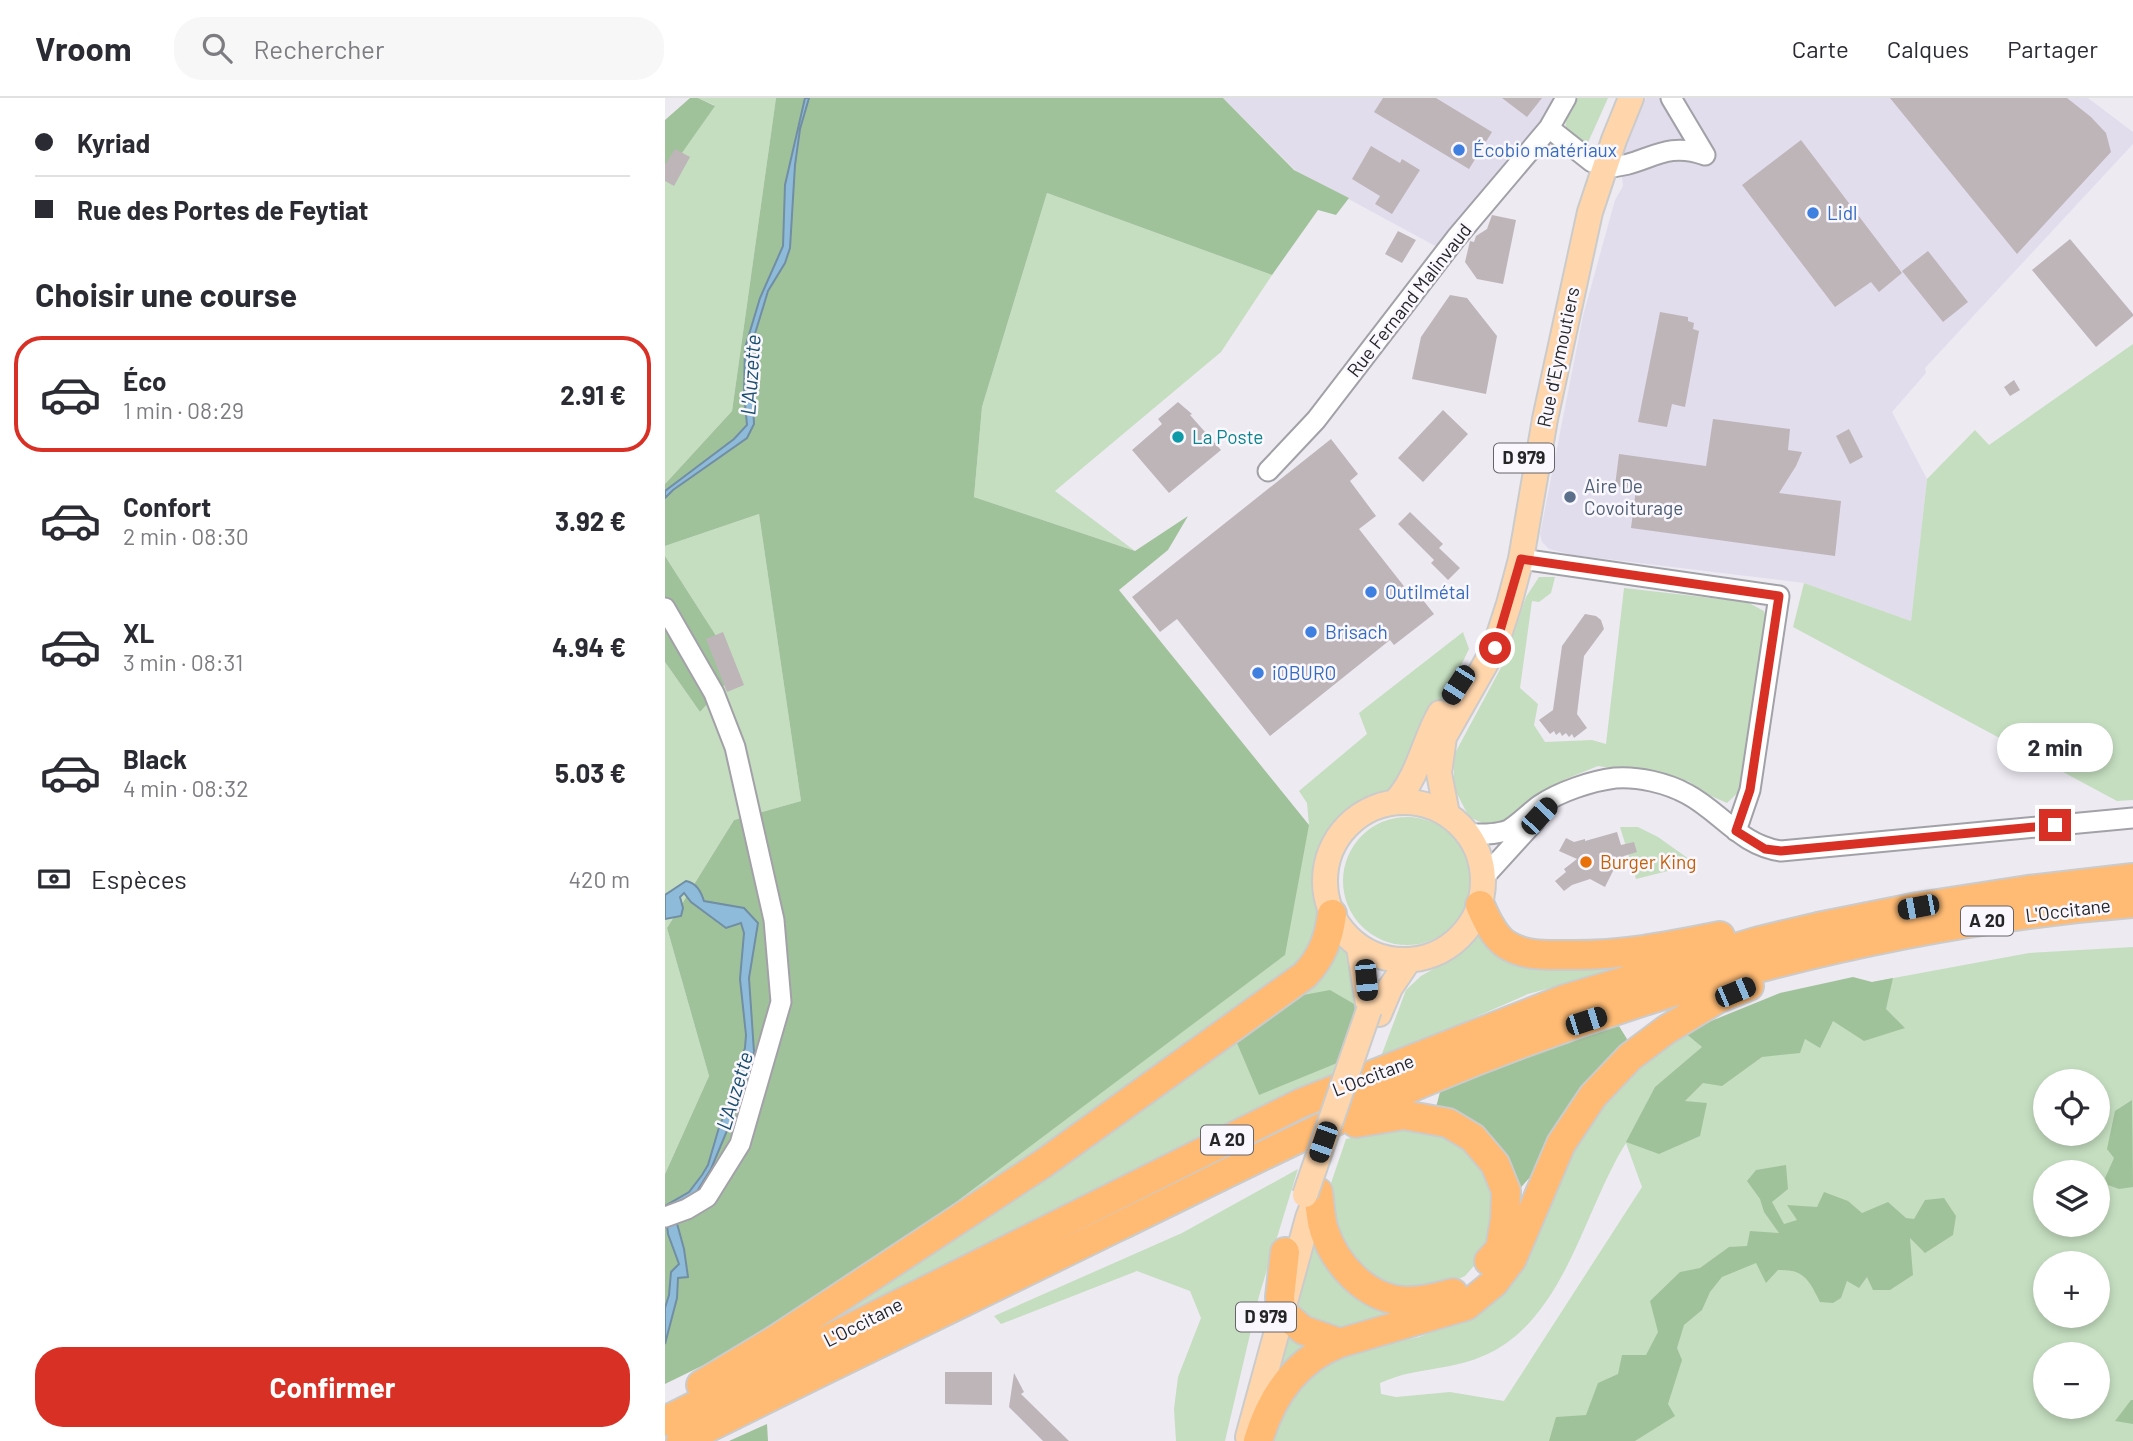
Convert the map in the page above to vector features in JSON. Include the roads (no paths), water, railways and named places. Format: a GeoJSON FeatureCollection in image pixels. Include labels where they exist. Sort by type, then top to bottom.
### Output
{"type":"FeatureCollection","features":[{"type":"Feature","properties":{"kind":"highway","name":"L'Occitane"},"geometry":{"type":"LineString","coordinates":[[665,1421],[1301,1103],[1565,999],[1759,941],[1818,927],[1918,907],[2028,890],[2133,878]]}},
{"type":"Feature","properties":{"kind":"highway","name":"L'Occitane"},"geometry":{"type":"LineString","coordinates":[[681,1441],[1293,1141],[1429,1080],[1559,1030],[1716,980],[1843,948],[1985,922],[2133,902]]}},
{"type":"Feature","properties":{"kind":"highway"},"geometry":{"type":"LineString","coordinates":[[1480,905],[1497,936],[1505,944],[1521,952],[1536,954],[1605,956],[1656,949],[1796,920],[1818,927]]}},
{"type":"Feature","properties":{"kind":"highway"},"geometry":{"type":"LineString","coordinates":[[665,1409],[777,1339],[1044,1163],[1305,975],[1317,962],[1324,948],[1332,914]]}},
{"type":"Feature","properties":{"kind":"highway"},"geometry":{"type":"LineString","coordinates":[[1258,1441],[1276,1395],[1304,1363],[1340,1343],[1466,1306],[1494,1283],[1512,1259],[1561,1144],[1593,1097],[1630,1057],[1665,1030],[1717,999],[1753,984],[1817,965],[1843,948]]}},
{"type":"Feature","properties":{"kind":"highway"},"geometry":{"type":"LineString","coordinates":[[1293,1141],[1363,1122],[1404,1115],[1448,1122],[1473,1138],[1495,1164],[1506,1191],[1500,1249],[1479,1273],[1456,1292],[1430,1300],[1403,1301],[1376,1293],[1356,1281],[1335,1255],[1311,1193]]}},
{"type":"Feature","properties":{"kind":"highway"},"geometry":{"type":"LineString","coordinates":[[1285,1252],[1280,1297],[1282,1311],[1303,1330],[1340,1343]]}},
{"type":"Feature","properties":{"kind":"main road","name":"D 979"},"geometry":{"type":"LineString","coordinates":[[1395,802],[1413,778],[1431,729],[1478,651],[1494,608],[1561,268],[1598,165],[1617,98]]}},
{"type":"Feature","properties":{"kind":"main road","name":"Rue d'Eymoutiers"},"geometry":{"type":"LineString","coordinates":[[1447,814],[1439,773],[1444,737],[1495,648],[1521,559],[1545,419],[1598,165],[1631,98]]}},
{"type":"Feature","properties":{"kind":"main road"},"geometry":{"type":"LineString","coordinates":[[1395,802],[1422,803],[1447,814],[1468,834],[1479,855],[1483,877],[1480,905],[1469,926],[1453,944],[1432,955],[1409,960],[1383,958],[1359,947],[1348,938],[1332,914],[1325,890],[1326,865],[1335,842],[1351,822],[1371,808],[1395,802]]}},
{"type":"Feature","properties":{"kind":"main road","name":"D 979"},"geometry":{"type":"LineString","coordinates":[[1359,947],[1374,1012]]}},
{"type":"Feature","properties":{"kind":"main road","name":"D 979"},"geometry":{"type":"LineString","coordinates":[[1235,1441],[1250,1370],[1285,1252],[1311,1193],[1374,1012],[1409,960]]}},
{"type":"Feature","properties":{"kind":"main road","name":"D 979"},"geometry":{"type":"LineString","coordinates":[[1247,1441],[1308,1218],[1311,1193]]}},
{"type":"Feature","properties":{"kind":"street","name":"Rue Fernand Malinvaud"},"geometry":{"type":"LineString","coordinates":[[1268,471],[1316,420],[1456,238],[1549,128],[1566,98]]}},
{"type":"Feature","properties":{"kind":"street"},"geometry":{"type":"LineString","coordinates":[[1549,128],[1598,165],[1621,167],[1671,149],[1692,150],[1705,155],[1671,98]]}},
{"type":"Feature","properties":{"kind":"street"},"geometry":{"type":"LineString","coordinates":[[1521,559],[1779,596],[1750,790],[1736,831]]}},
{"type":"Feature","properties":{"kind":"street"},"geometry":{"type":"LineString","coordinates":[[665,608],[714,693],[735,747],[775,920],[781,1002],[740,1144],[707,1197],[685,1210],[665,1217]]}},
{"type":"Feature","properties":{"kind":"street"},"geometry":{"type":"LineString","coordinates":[[1468,834],[1510,829],[1541,804],[1615,778],[1649,780],[1687,794],[1765,849],[1781,851],[2133,818]]}},
{"type":"Feature","properties":{"kind":"street"},"geometry":{"type":"LineString","coordinates":[[1483,877],[1558,796]]}},
{"type":"Feature","properties":{"kind":"water","name":"L'Auzette"},"geometry":{"type":"Polygon","coordinates":[[[805,98],[809,98],[800,129],[795,165],[790,248],[785,263],[768,291],[754,337],[751,367],[754,424],[747,438],[665,498],[665,491],[734,439],[747,425],[744,393],[745,348],[760,298],[783,246],[785,185],[805,98]]]}},
{"type":"Feature","properties":{"kind":"water","name":"L'Auzette"},"geometry":{"type":"Polygon","coordinates":[[[686,881],[696,886],[704,901],[744,908],[758,923],[749,978],[754,1052],[739,1102],[711,1169],[696,1193],[673,1209],[684,1249],[688,1277],[678,1278],[677,1298],[665,1344],[665,1308],[671,1272],[679,1264],[668,1234],[665,1206],[689,1192],[708,1165],[720,1124],[728,1108],[735,1074],[745,1048],[746,1035],[740,979],[744,933],[741,923],[726,928],[691,902],[684,893],[680,897],[683,908],[681,916],[665,919],[665,895],[686,881]]]}},
{"type":"Feature","properties":{"kind":"place","name":"Écobio matériaux"},"geometry":{"type":"Point","coordinates":[1459,150]}},
{"type":"Feature","properties":{"kind":"place","name":"Lidl"},"geometry":{"type":"Point","coordinates":[1813,213]}},
{"type":"Feature","properties":{"kind":"place","name":"La Poste"},"geometry":{"type":"Point","coordinates":[1178,437]}},
{"type":"Feature","properties":{"kind":"place","name":"Aire De Covoiturage"},"geometry":{"type":"Point","coordinates":[1570,497]}},
{"type":"Feature","properties":{"kind":"place","name":"Outilmétal"},"geometry":{"type":"Point","coordinates":[1371,592]}},
{"type":"Feature","properties":{"kind":"place","name":"Brisach"},"geometry":{"type":"Point","coordinates":[1311,632]}},
{"type":"Feature","properties":{"kind":"place","name":"iOBURO"},"geometry":{"type":"Point","coordinates":[1258,673]}},
{"type":"Feature","properties":{"kind":"place","name":"Burger King"},"geometry":{"type":"Point","coordinates":[1586,862]}}]}
